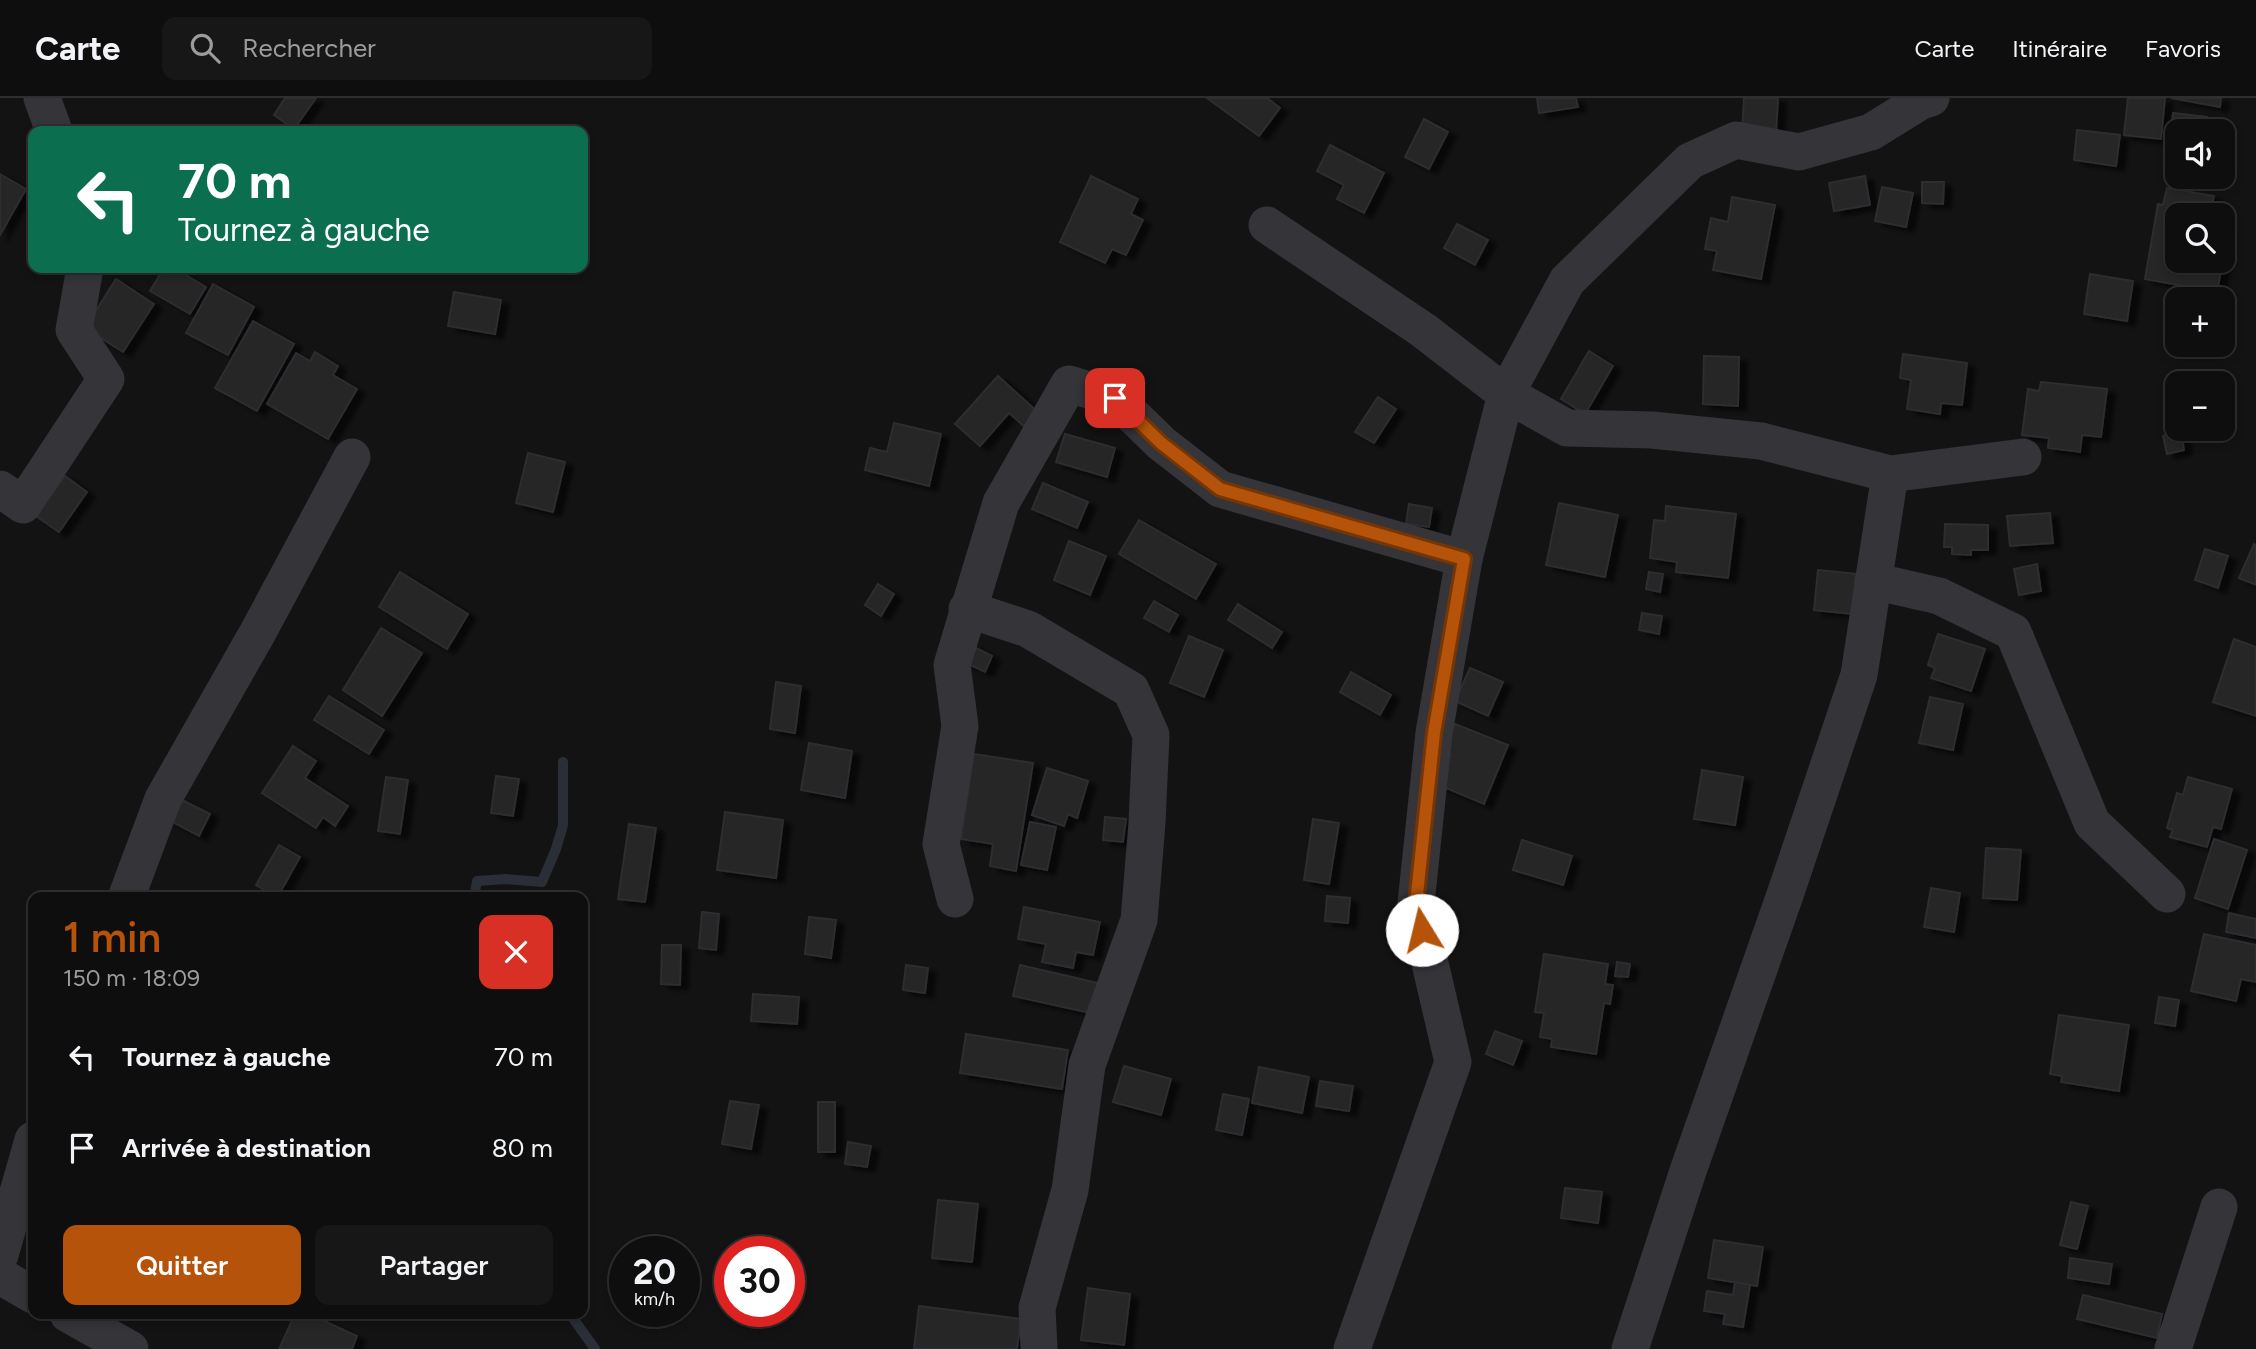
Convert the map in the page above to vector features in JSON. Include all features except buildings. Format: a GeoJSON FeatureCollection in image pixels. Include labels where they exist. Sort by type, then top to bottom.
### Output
{"type":"FeatureCollection","features":[{"type":"Feature","properties":{"kind":"street"},"geometry":{"type":"LineString","coordinates":[[42,98],[52,126]]}},
{"type":"Feature","properties":{"kind":"street"},"geometry":{"type":"LineString","coordinates":[[1352,1349],[1453,1062],[1416,904],[1434,733],[1464,559],[1506,394],[1567,281],[1690,161],[1736,140],[1800,152],[1871,132],[1921,101],[1931,98]]}},
{"type":"Feature","properties":{"kind":"street"},"geometry":{"type":"LineString","coordinates":[[1267,225],[1423,330],[1506,394],[1567,428],[1652,430],[1761,441],[1890,474],[2023,457]]}},
{"type":"Feature","properties":{"kind":"street"},"geometry":{"type":"LineString","coordinates":[[0,489],[23,505],[107,379],[74,330],[84,273]]}},
{"type":"Feature","properties":{"kind":"street"},"geometry":{"type":"LineString","coordinates":[[956,899],[941,844],[960,726],[952,665],[1001,503],[1069,384],[1115,398],[1161,443],[1220,489],[1464,559]]}},
{"type":"Feature","properties":{"kind":"street"},"geometry":{"type":"LineString","coordinates":[[128,892],[163,799],[258,632],[352,457]]}},
{"type":"Feature","properties":{"kind":"street"},"geometry":{"type":"LineString","coordinates":[[1630,1349],[1688,1171],[1859,675],[1890,474]]}},
{"type":"Feature","properties":{"kind":"street"},"geometry":{"type":"LineString","coordinates":[[1873,581],[1939,596],[2013,632],[2092,823],[2167,894]]}},
{"type":"Feature","properties":{"kind":"street"},"geometry":{"type":"LineString","coordinates":[[967,609],[1028,629],[1131,690],[1151,735],[1139,920],[1087,1065],[1070,1190],[1037,1308],[1039,1349]]}},
{"type":"Feature","properties":{"kind":"street"},"geometry":{"type":"LineString","coordinates":[[0,1255],[28,1157]]}},
{"type":"Feature","properties":{"kind":"street"},"geometry":{"type":"LineString","coordinates":[[2173,1349],[2219,1207]]}},
{"type":"Feature","properties":{"kind":"street"},"geometry":{"type":"LineString","coordinates":[[0,1276],[28,1291]]}},
{"type":"Feature","properties":{"kind":"street"},"geometry":{"type":"LineString","coordinates":[[77,1319],[130,1349]]}},
{"type":"Feature","properties":{"kind":"waterway"},"geometry":{"type":"LineString","coordinates":[[475,892],[477,881],[506,879],[542,882],[563,825],[563,762]]}},
{"type":"Feature","properties":{"kind":"waterway"},"geometry":{"type":"LineString","coordinates":[[574,1319],[595,1349]]}},
{"type":"Feature","properties":{"kind":"route"},"geometry":{"type":"LineString","coordinates":[[1115,398],[1161,443],[1220,489],[1464,559],[1434,733],[1416,904],[1422,930]]}}]}
